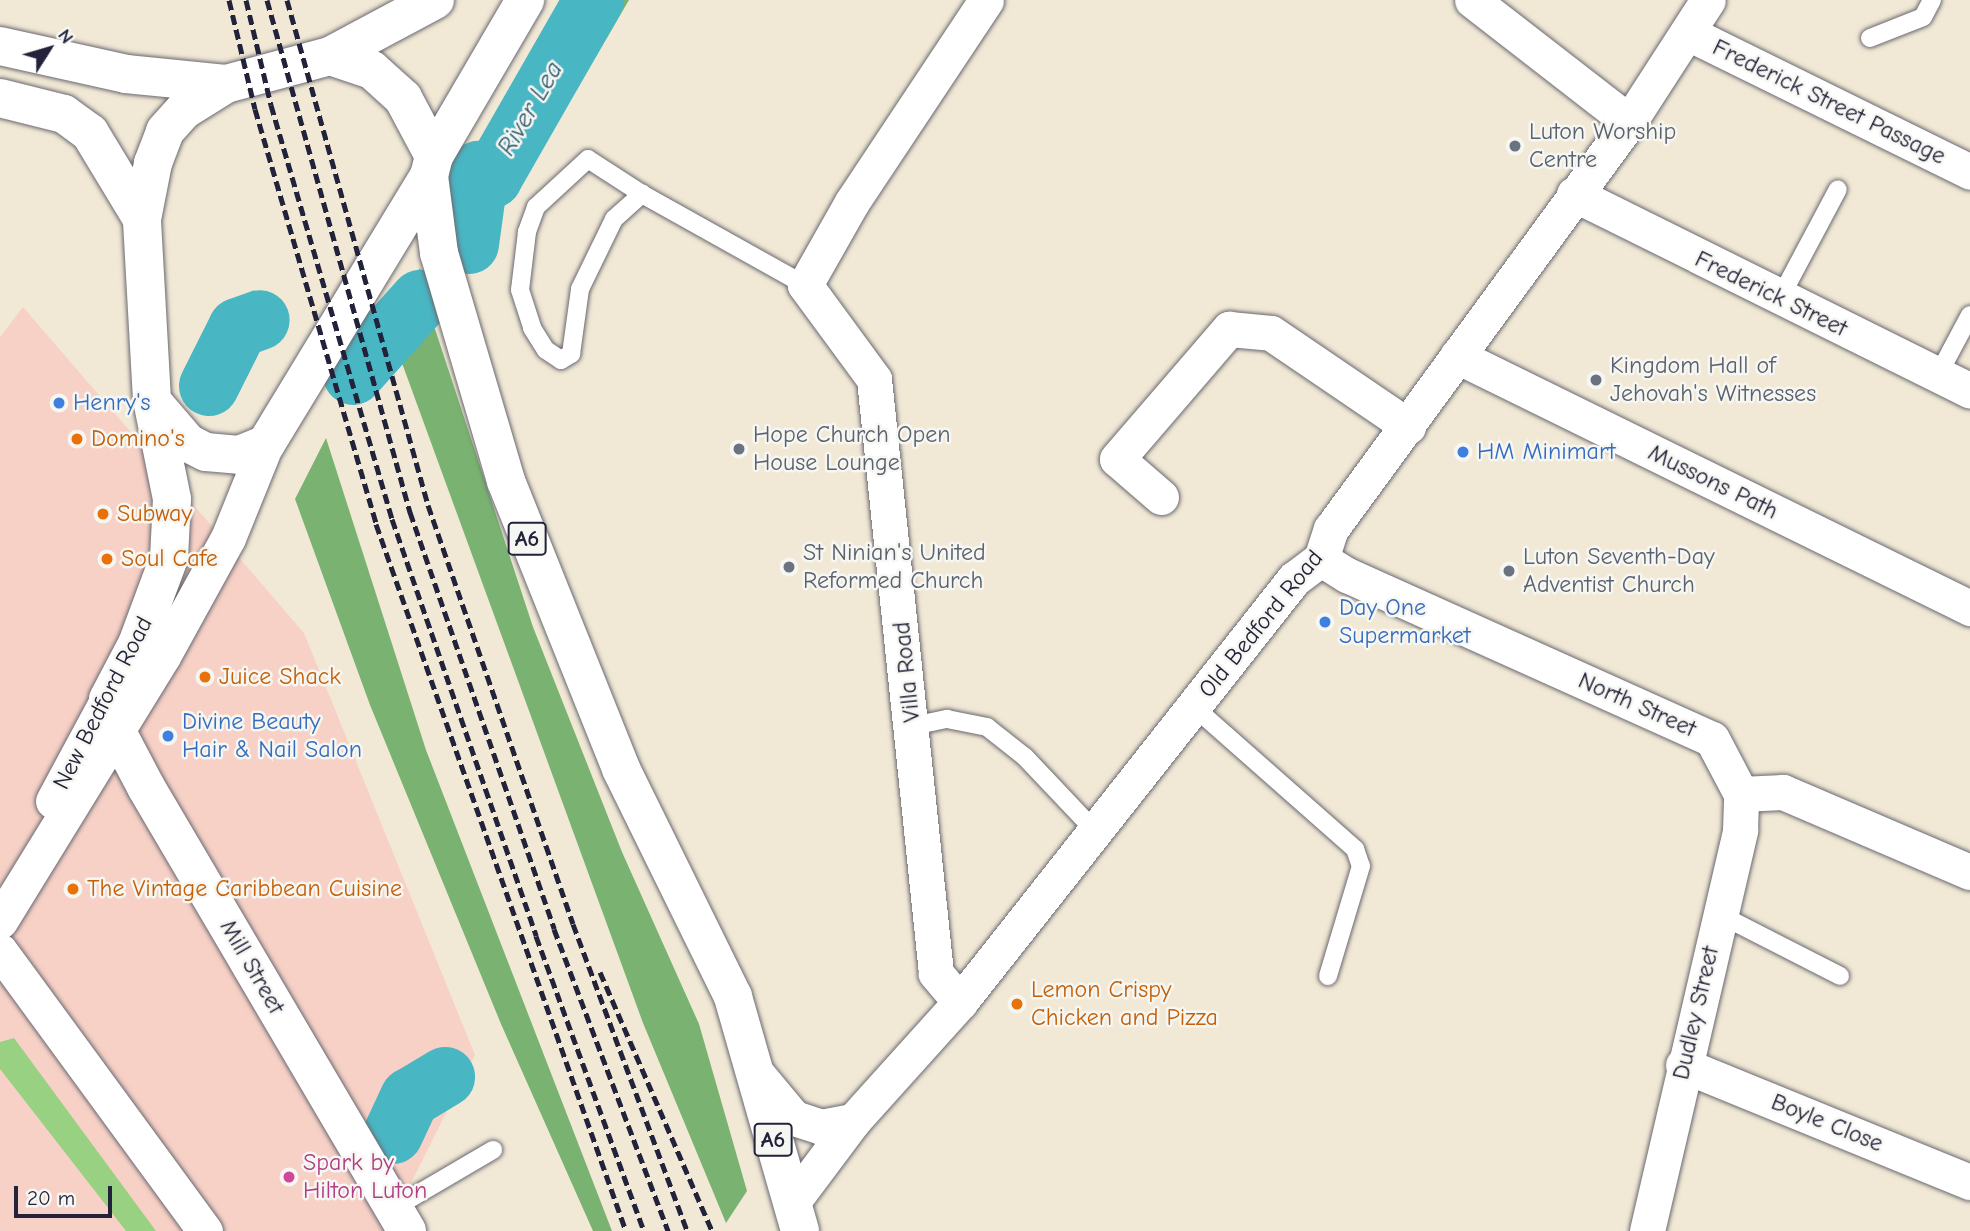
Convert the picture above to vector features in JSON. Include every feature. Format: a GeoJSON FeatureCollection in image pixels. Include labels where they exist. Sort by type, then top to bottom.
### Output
{"type":"FeatureCollection","features":[{"type":"Feature","properties":{"kind":"highway"},"geometry":{"type":"LineString","coordinates":[[142,219],[153,163],[165,131],[184,110],[226,84],[330,56],[435,0]]}},
{"type":"Feature","properties":{"kind":"highway"},"geometry":{"type":"LineString","coordinates":[[152,400],[179,435],[206,452],[239,455],[266,444],[431,166],[525,0]]}},
{"type":"Feature","properties":{"kind":"highway"},"geometry":{"type":"LineString","coordinates":[[0,46],[126,74],[226,84]]}},
{"type":"Feature","properties":{"kind":"highway"},"geometry":{"type":"LineString","coordinates":[[330,56],[372,70],[403,98],[431,166]]}},
{"type":"Feature","properties":{"kind":"highway"},"geometry":{"type":"LineString","coordinates":[[0,98],[64,114],[90,134],[142,219]]}},
{"type":"Feature","properties":{"kind":"highway","name":"A6"},"geometry":{"type":"LineString","coordinates":[[431,166],[439,253],[506,481],[621,769],[733,997],[758,1075],[787,1222]]}},
{"type":"Feature","properties":{"kind":"highway","name":"New Bedford Road"},"geometry":{"type":"LineString","coordinates":[[113,715],[169,558],[171,475],[152,400],[142,219]]}},
{"type":"Feature","properties":{"kind":"highway","name":"Mill Street"},"geometry":{"type":"LineString","coordinates":[[113,715],[400,1220]]}},
{"type":"Feature","properties":{"kind":"street"},"geometry":{"type":"LineString","coordinates":[[805,285],[852,202],[986,0]]}},
{"type":"Feature","properties":{"kind":"street"},"geometry":{"type":"LineString","coordinates":[[1472,0],[1629,122]]}},
{"type":"Feature","properties":{"kind":"street","name":"Old Bedford Road"},"geometry":{"type":"LineString","coordinates":[[787,1222],[853,1121],[960,1002],[1093,829],[1194,708],[1294,579],[1321,559],[1331,529],[1629,122],[1708,0]]}},
{"type":"Feature","properties":{"kind":"street","name":"Frederick Street Passage"},"geometry":{"type":"LineString","coordinates":[[1688,33],[1970,172]]}},
{"type":"Feature","properties":{"kind":"street","name":"Frederick Street"},"geometry":{"type":"LineString","coordinates":[[1574,194],[1970,391]]}},
{"type":"Feature","properties":{"kind":"street","name":"Villa Road"},"geometry":{"type":"LineString","coordinates":[[805,285],[874,379],[913,726],[936,973],[960,1002]]}},
{"type":"Feature","properties":{"kind":"street"},"geometry":{"type":"LineString","coordinates":[[1161,497],[1117,459],[1229,329],[1271,333],[1408,426]]}},
{"type":"Feature","properties":{"kind":"street","name":"Mussons Path"},"geometry":{"type":"LineString","coordinates":[[1457,356],[1970,608]]}},
{"type":"Feature","properties":{"kind":"street","name":"New Bedford Road"},"geometry":{"type":"LineString","coordinates":[[0,921],[113,715],[228,538],[266,444]]}},
{"type":"Feature","properties":{"kind":"street","name":"North Street"},"geometry":{"type":"LineString","coordinates":[[1321,559],[1347,575],[1712,739],[1741,794]]}},
{"type":"Feature","properties":{"kind":"street","name":"New Bedford Road"},"geometry":{"type":"LineString","coordinates":[[0,916],[73,759],[113,715]]}},
{"type":"Feature","properties":{"kind":"street"},"geometry":{"type":"LineString","coordinates":[[1741,794],[1783,792],[1970,872]]}},
{"type":"Feature","properties":{"kind":"street","name":"Dudley Street"},"geometry":{"type":"LineString","coordinates":[[1647,1231],[1683,1065],[1740,830],[1741,794]]}},
{"type":"Feature","properties":{"kind":"street"},"geometry":{"type":"LineString","coordinates":[[0,951],[205,1231]]}},
{"type":"Feature","properties":{"kind":"street","name":"Boyle Close"},"geometry":{"type":"LineString","coordinates":[[1683,1065],[1970,1182]]}},
{"type":"Feature","properties":{"kind":"street"},"geometry":{"type":"LineString","coordinates":[[758,1075],[794,1118],[821,1127],[853,1121]]}},
{"type":"Feature","properties":{"kind":"lane"},"geometry":{"type":"LineString","coordinates":[[1870,38],[1923,17],[1932,0]]}},
{"type":"Feature","properties":{"kind":"lane"},"geometry":{"type":"LineString","coordinates":[[642,194],[614,219],[580,289],[571,355],[561,360],[546,350],[532,328],[520,290],[527,232],[536,207],[588,159],[642,194],[805,285]]}},
{"type":"Feature","properties":{"kind":"lane"},"geometry":{"type":"LineString","coordinates":[[1780,298],[1838,189]]}},
{"type":"Feature","properties":{"kind":"lane"},"geometry":{"type":"LineString","coordinates":[[1938,375],[1970,315]]}},
{"type":"Feature","properties":{"kind":"lane"},"geometry":{"type":"LineString","coordinates":[[1194,708],[1355,849],[1361,866],[1328,976]]}},
{"type":"Feature","properties":{"kind":"lane"},"geometry":{"type":"LineString","coordinates":[[913,726],[947,719],[986,727],[1025,757],[1093,829]]}},
{"type":"Feature","properties":{"kind":"lane"},"geometry":{"type":"LineString","coordinates":[[1719,914],[1840,976]]}},
{"type":"Feature","properties":{"kind":"lane"},"geometry":{"type":"LineString","coordinates":[[400,1220],[493,1150]]}},
{"type":"Feature","properties":{"kind":"shaded area"},"geometry":{"type":"Polygon","coordinates":[[[23,307],[304,633],[475,1055],[387,1231],[0,1231],[0,337],[23,307]]]}},
{"type":"Feature","properties":{"kind":"green space"},"geometry":{"type":"Polygon","coordinates":[[[606,0],[629,0],[577,89],[558,82],[606,0]]]}},
{"type":"Feature","properties":{"kind":"green space"},"geometry":{"type":"Polygon","coordinates":[[[420,268],[434,326],[533,627],[622,852],[699,1024],[747,1191],[726,1223],[643,1023],[387,322],[420,268]]]}},
{"type":"Feature","properties":{"kind":"green space"},"geometry":{"type":"Polygon","coordinates":[[[326,438],[426,750],[612,1231],[593,1231],[501,1024],[370,705],[295,499],[326,438]]]}},
{"type":"Feature","properties":{"kind":"green space"},"geometry":{"type":"Polygon","coordinates":[[[14,1038],[156,1231],[126,1231],[0,1069],[0,1042],[14,1038]]]}},
{"type":"Feature","properties":{"kind":"waterway","name":"River Lea"},"geometry":{"type":"LineString","coordinates":[[469,244],[479,171],[492,178],[594,0]]}},
{"type":"Feature","properties":{"kind":"waterway","name":"River Lea"},"geometry":{"type":"LineString","coordinates":[[353,375],[420,300]]}},
{"type":"Feature","properties":{"kind":"waterway","name":"River Lea"},"geometry":{"type":"LineString","coordinates":[[209,386],[238,328],[260,320]]}},
{"type":"Feature","properties":{"kind":"waterway","name":"River Lea"},"geometry":{"type":"LineString","coordinates":[[393,1134],[410,1098],[445,1077]]}},
{"type":"Feature","properties":{"kind":"railway"},"geometry":{"type":"LineString","coordinates":[[229,0],[255,109],[376,524],[626,1231]]}},
{"type":"Feature","properties":{"kind":"railway"},"geometry":{"type":"LineString","coordinates":[[246,0],[271,105],[392,519],[536,936],[644,1231]]}},
{"type":"Feature","properties":{"kind":"railway"},"geometry":{"type":"LineString","coordinates":[[267,0],[410,512],[554,929],[668,1231]]}},
{"type":"Feature","properties":{"kind":"railway"},"geometry":{"type":"LineString","coordinates":[[287,0],[428,505],[573,924],[687,1231]]}},
{"type":"Feature","properties":{"kind":"railway"},"geometry":{"type":"LineString","coordinates":[[600,972],[712,1231]]}},
{"type":"Feature","properties":{"kind":"place","name":"Luton Worship Centre"},"geometry":{"type":"Point","coordinates":[1515,146]}},
{"type":"Feature","properties":{"kind":"place","name":"Kingdom Hall of Jehovah's Witnesses"},"geometry":{"type":"Point","coordinates":[1596,380]}},
{"type":"Feature","properties":{"kind":"place","name":"Henry's"},"geometry":{"type":"Point","coordinates":[59,403]}},
{"type":"Feature","properties":{"kind":"place","name":"Domino's"},"geometry":{"type":"Point","coordinates":[77,439]}},
{"type":"Feature","properties":{"kind":"place","name":"Hope Church Open House Lounge"},"geometry":{"type":"Point","coordinates":[739,449]}},
{"type":"Feature","properties":{"kind":"place","name":"HM Minimart"},"geometry":{"type":"Point","coordinates":[1463,452]}},
{"type":"Feature","properties":{"kind":"place","name":"Subway"},"geometry":{"type":"Point","coordinates":[103,514]}},
{"type":"Feature","properties":{"kind":"place","name":"Soul Cafe"},"geometry":{"type":"Point","coordinates":[107,559]}},
{"type":"Feature","properties":{"kind":"place","name":"St Ninian's United Reformed Church"},"geometry":{"type":"Point","coordinates":[789,567]}},
{"type":"Feature","properties":{"kind":"place","name":"Luton Seventh-Day Adventist Church"},"geometry":{"type":"Point","coordinates":[1509,571]}},
{"type":"Feature","properties":{"kind":"place","name":"Day One Supermarket"},"geometry":{"type":"Point","coordinates":[1325,622]}},
{"type":"Feature","properties":{"kind":"place","name":"Juice Shack"},"geometry":{"type":"Point","coordinates":[205,677]}},
{"type":"Feature","properties":{"kind":"place","name":"Divine Beauty Hair & Nail Salon"},"geometry":{"type":"Point","coordinates":[168,736]}},
{"type":"Feature","properties":{"kind":"place","name":"The Vintage Caribbean Cuisine"},"geometry":{"type":"Point","coordinates":[73,889]}},
{"type":"Feature","properties":{"kind":"place","name":"Lemon Crispy Chicken and Pizza"},"geometry":{"type":"Point","coordinates":[1017,1004]}},
{"type":"Feature","properties":{"kind":"place","name":"Spark by Hilton Luton"},"geometry":{"type":"Point","coordinates":[289,1177]}}]}
